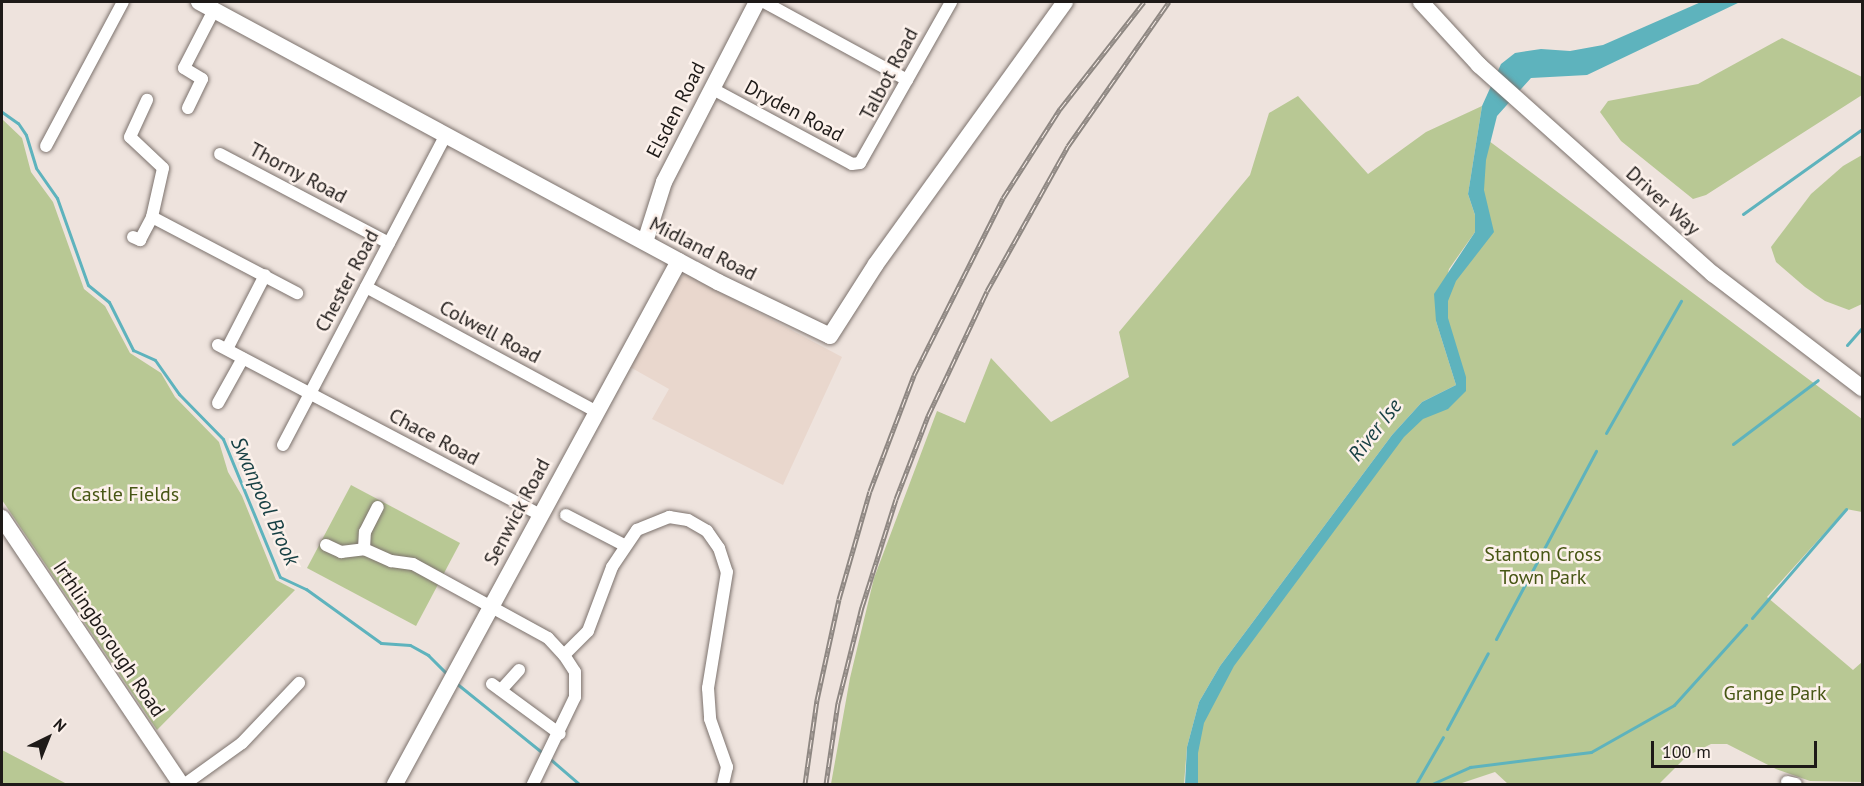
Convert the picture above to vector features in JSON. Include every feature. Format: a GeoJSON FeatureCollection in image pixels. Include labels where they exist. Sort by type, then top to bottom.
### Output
{"type":"FeatureCollection","features":[{"type":"Feature","properties":{"kind":"main road","name":"Midland Road"},"geometry":{"type":"LineString","coordinates":[[199,2],[679,261],[830,336],[876,264],[1065,2]]}},
{"type":"Feature","properties":{"kind":"main road","name":"Elsden Road"},"geometry":{"type":"LineString","coordinates":[[645,242],[663,182],[757,2]]}},
{"type":"Feature","properties":{"kind":"main road","name":"Driver Way"},"geometry":{"type":"LineString","coordinates":[[1421,2],[1479,64],[1528,110],[1713,274],[1863,388]]}},
{"type":"Feature","properties":{"kind":"main road","name":"Driver Way"},"geometry":{"type":"LineString","coordinates":[[1432,2],[1449,31]]}},
{"type":"Feature","properties":{"kind":"main road","name":"Senwick Road"},"geometry":{"type":"LineString","coordinates":[[395,784],[595,411],[679,261]]}},
{"type":"Feature","properties":{"kind":"main road","name":"Irthlingborough Road"},"geometry":{"type":"LineString","coordinates":[[2,518],[183,784]]}},
{"type":"Feature","properties":{"kind":"street"},"geometry":{"type":"LineString","coordinates":[[46,146],[123,2]]}},
{"type":"Feature","properties":{"kind":"street"},"geometry":{"type":"LineString","coordinates":[[764,2],[907,80]]}},
{"type":"Feature","properties":{"kind":"street","name":"Talbot Road"},"geometry":{"type":"LineString","coordinates":[[860,163],[951,2]]}},
{"type":"Feature","properties":{"kind":"street"},"geometry":{"type":"LineString","coordinates":[[188,108],[202,79],[184,68],[214,10]]}},
{"type":"Feature","properties":{"kind":"street","name":"Dryden Road"},"geometry":{"type":"LineString","coordinates":[[711,88],[852,164],[860,163]]}},
{"type":"Feature","properties":{"kind":"street"},"geometry":{"type":"LineString","coordinates":[[133,237],[140,240],[153,218],[163,166],[136,146],[129,133],[147,100]]}},
{"type":"Feature","properties":{"kind":"street","name":"Chester Road"},"geometry":{"type":"LineString","coordinates":[[283,445],[446,135]]}},
{"type":"Feature","properties":{"kind":"street","name":"Thorny Road"},"geometry":{"type":"LineString","coordinates":[[220,154],[389,243]]}},
{"type":"Feature","properties":{"kind":"street"},"geometry":{"type":"LineString","coordinates":[[153,218],[265,275],[297,294]]}},
{"type":"Feature","properties":{"kind":"street","name":"Chace Road"},"geometry":{"type":"LineString","coordinates":[[265,275],[222,347],[540,515]]}},
{"type":"Feature","properties":{"kind":"street","name":"Colwell Road"},"geometry":{"type":"LineString","coordinates":[[366,287],[595,411]]}},
{"type":"Feature","properties":{"kind":"street"},"geometry":{"type":"LineString","coordinates":[[218,404],[243,357]]}},
{"type":"Feature","properties":{"kind":"street"},"geometry":{"type":"LineString","coordinates":[[364,549],[365,532],[378,507]]}},
{"type":"Feature","properties":{"kind":"street"},"geometry":{"type":"LineString","coordinates":[[566,515],[624,545]]}},
{"type":"Feature","properties":{"kind":"street"},"geometry":{"type":"LineString","coordinates":[[564,654],[588,631],[624,545],[637,530],[669,517],[688,520],[707,531],[719,548],[727,572],[708,688],[710,719],[727,767],[723,784]]}},
{"type":"Feature","properties":{"kind":"street"},"geometry":{"type":"LineString","coordinates":[[326,545],[341,552],[364,549],[391,561],[413,564],[548,638],[564,654],[575,672],[575,697],[558,739],[535,780]]}},
{"type":"Feature","properties":{"kind":"street"},"geometry":{"type":"LineString","coordinates":[[519,670],[497,687],[558,739]]}},
{"type":"Feature","properties":{"kind":"street"},"geometry":{"type":"LineString","coordinates":[[183,784],[242,743],[299,684]]}},
{"type":"Feature","properties":{"kind":"shaded area"},"geometry":{"type":"Polygon","coordinates":[[[686,274],[842,357],[783,485],[652,419],[669,389],[630,367],[675,282],[686,274]]]}},
{"type":"Feature","properties":{"kind":"green space"},"geometry":{"type":"Polygon","coordinates":[[[1782,38],[1862,77],[1862,95],[1706,195],[1693,199],[1621,141],[1600,112],[1608,101],[1698,84],[1782,38]]]}},
{"type":"Feature","properties":{"kind":"green space"},"geometry":{"type":"Polygon","coordinates":[[[1298,96],[1368,174],[1426,132],[1482,106],[1468,194],[1475,215],[1475,232],[1449,269],[1436,321],[1456,385],[1422,402],[1392,435],[1220,666],[1199,702],[1187,747],[1184,784],[831,784],[850,678],[874,578],[937,411],[965,423],[991,358],[1051,422],[1129,377],[1119,332],[1250,175],[1269,113],[1298,96]]]}},
{"type":"Feature","properties":{"kind":"green space","name":"Castle Fields"},"geometry":{"type":"Polygon","coordinates":[[[2,119],[22,138],[31,172],[53,202],[84,289],[105,306],[130,353],[161,373],[175,397],[219,442],[228,472],[242,496],[276,580],[295,590],[157,730],[2,500],[2,119]]]}},
{"type":"Feature","properties":{"kind":"green space","name":"Stanton Cross Town Park"},"geometry":{"type":"Polygon","coordinates":[[[1485,138],[1862,419],[1862,512],[1846,509],[1767,597],[1853,670],[1862,662],[1862,782],[1810,781],[1776,769],[1727,744],[1711,744],[1687,756],[1659,784],[1508,784],[1495,772],[1459,784],[1191,784],[1190,758],[1223,666],[1421,409],[1465,385],[1441,295],[1485,232],[1477,184],[1485,138]]]}},
{"type":"Feature","properties":{"kind":"green space"},"geometry":{"type":"Polygon","coordinates":[[[1862,155],[1862,304],[1849,310],[1825,301],[1805,287],[1776,262],[1771,247],[1811,194],[1843,166],[1862,155]]]}},
{"type":"Feature","properties":{"kind":"green space"},"geometry":{"type":"Polygon","coordinates":[[[351,485],[460,543],[416,626],[307,568],[351,485]]]}},
{"type":"Feature","properties":{"kind":"green space"},"geometry":{"type":"Polygon","coordinates":[[[2,750],[67,784],[2,784],[2,750]]]}},
{"type":"Feature","properties":{"kind":"water"},"geometry":{"type":"Polygon","coordinates":[[[1701,2],[1740,2],[1587,75],[1531,78],[1497,116],[1486,160],[1484,190],[1494,232],[1456,281],[1448,301],[1448,318],[1466,377],[1466,391],[1448,409],[1423,419],[1404,437],[1234,666],[1204,723],[1198,753],[1198,784],[1185,784],[1187,747],[1199,702],[1220,666],[1392,435],[1422,402],[1456,385],[1436,321],[1434,294],[1475,232],[1475,215],[1468,194],[1482,106],[1501,64],[1515,53],[1541,49],[1570,51],[1603,45],[1701,2]]]}},
{"type":"Feature","properties":{"kind":"waterway","name":"Swanpool Brook"},"geometry":{"type":"LineString","coordinates":[[2,112],[18,123],[26,135],[36,168],[57,198],[88,285],[109,302],[133,350],[155,360],[179,394],[223,439],[280,577],[306,589],[381,643],[410,645],[428,655],[447,674]]}},
{"type":"Feature","properties":{"kind":"waterway"},"geometry":{"type":"LineString","coordinates":[[1743,214],[1862,129]]}},
{"type":"Feature","properties":{"kind":"waterway"},"geometry":{"type":"LineString","coordinates":[[1606,433],[1681,301]]}},
{"type":"Feature","properties":{"kind":"waterway"},"geometry":{"type":"LineString","coordinates":[[1847,345],[1862,328]]}},
{"type":"Feature","properties":{"kind":"waterway"},"geometry":{"type":"LineString","coordinates":[[1733,444],[1818,380]]}},
{"type":"Feature","properties":{"kind":"waterway"},"geometry":{"type":"LineString","coordinates":[[1496,639],[1596,451]]}},
{"type":"Feature","properties":{"kind":"waterway"},"geometry":{"type":"LineString","coordinates":[[1752,618],[1846,509]]}},
{"type":"Feature","properties":{"kind":"waterway"},"geometry":{"type":"LineString","coordinates":[[1432,784],[1470,767],[1591,752],[1674,705],[1746,625]]}},
{"type":"Feature","properties":{"kind":"waterway"},"geometry":{"type":"LineString","coordinates":[[1447,729],[1488,653]]}},
{"type":"Feature","properties":{"kind":"waterway","name":"Swanpool Brook"},"geometry":{"type":"LineString","coordinates":[[456,683],[544,754]]}},
{"type":"Feature","properties":{"kind":"waterway"},"geometry":{"type":"LineString","coordinates":[[1416,784],[1443,737]]}},
{"type":"Feature","properties":{"kind":"waterway","name":"Swanpool Brook"},"geometry":{"type":"LineString","coordinates":[[549,758],[579,784]]}},
{"type":"Feature","properties":{"kind":"railway"},"geometry":{"type":"LineString","coordinates":[[805,784],[817,700],[839,599],[870,491],[914,375],[1003,198],[1060,109],[1144,2]]}},
{"type":"Feature","properties":{"kind":"railway"},"geometry":{"type":"LineString","coordinates":[[826,784],[838,703],[862,607],[896,499],[928,416],[987,291],[1068,146],[1169,2]]}},
{"type":"Feature","properties":{"kind":"water label","name":"River Ise"},"geometry":{"type":"Point","coordinates":[1375,430]}},
{"type":"Feature","properties":{"kind":"park label","name":"Grange Park"},"geometry":{"type":"Point","coordinates":[1775,693]}}]}
